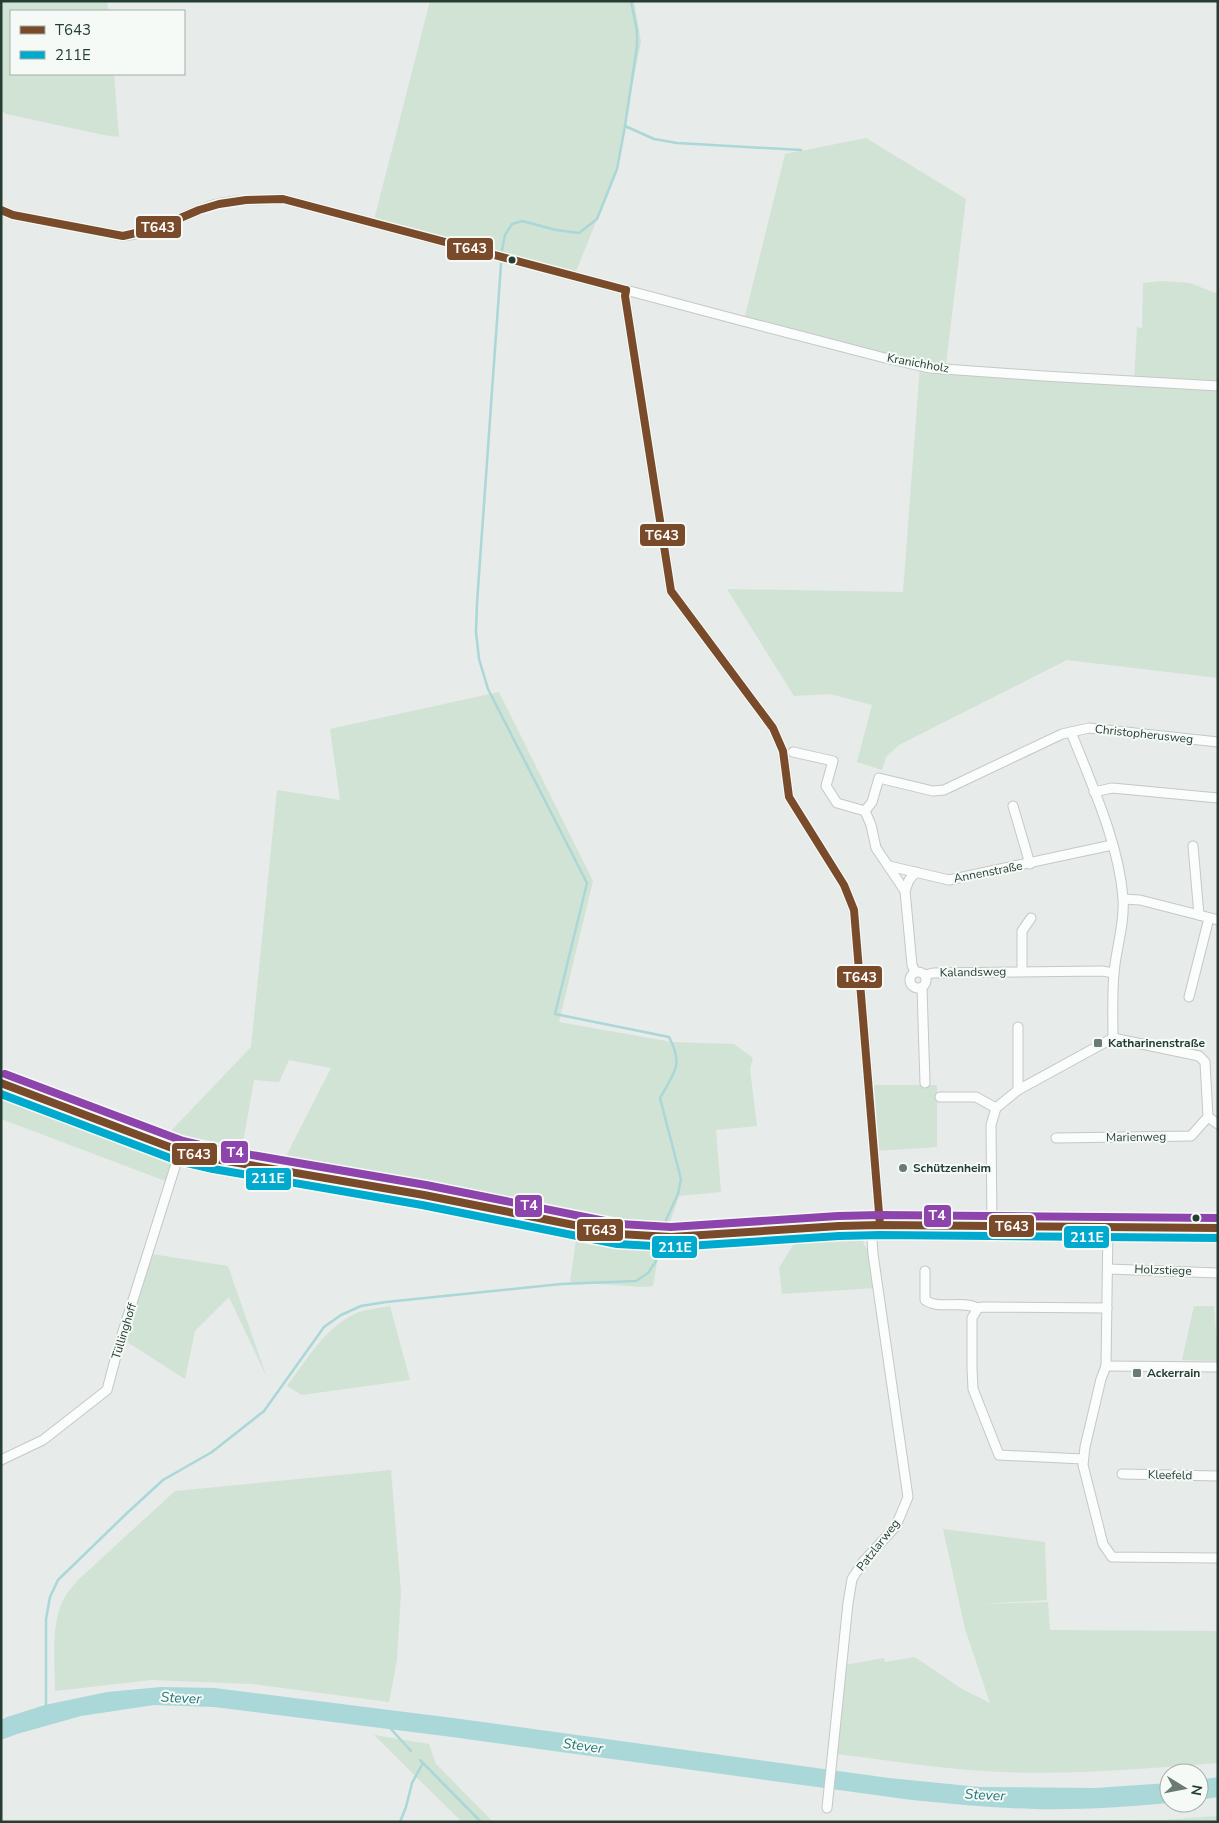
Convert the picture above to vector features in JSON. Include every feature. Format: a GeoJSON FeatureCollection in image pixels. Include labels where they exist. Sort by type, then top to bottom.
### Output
{"type":"FeatureCollection","features":[{"type":"Feature","properties":{"kind":"main road"},"geometry":{"type":"LineString","coordinates":[[1,1083],[180,1151],[215,1159],[424,1195],[498,1212],[619,1234],[671,1237],[876,1225],[1218,1228]]}},
{"type":"Feature","properties":{"kind":"street","name":"Kranichholz"},"geometry":{"type":"LineString","coordinates":[[1,210],[13,215],[123,236],[139,235],[212,205],[235,201],[283,199],[876,356],[930,368],[1218,386]]}},
{"type":"Feature","properties":{"kind":"street","name":"Patzlarweg"},"geometry":{"type":"LineString","coordinates":[[626,290],[625,296],[671,591],[773,728],[783,751],[789,798],[844,885],[854,910],[876,1225],[873,1254],[908,1497],[896,1526],[863,1562],[852,1579],[827,1805]]}},
{"type":"Feature","properties":{"kind":"street","name":"Christopherusweg"},"geometry":{"type":"LineString","coordinates":[[1071,732],[1089,728],[1218,742]]}},
{"type":"Feature","properties":{"kind":"street"},"geometry":{"type":"LineString","coordinates":[[865,811],[872,802],[879,778],[932,791],[944,790],[1062,734],[1071,732],[1112,845],[1119,871],[1123,899],[1123,922],[1114,973],[1113,1038]]}},
{"type":"Feature","properties":{"kind":"street"},"geometry":{"type":"LineString","coordinates":[[793,752],[833,761],[826,786],[837,803],[865,811],[872,825],[876,848],[905,892]]}},
{"type":"Feature","properties":{"kind":"street"},"geometry":{"type":"LineString","coordinates":[[1094,792],[1112,788],[1218,798]]}},
{"type":"Feature","properties":{"kind":"street","name":"Annenstraße"},"geometry":{"type":"LineString","coordinates":[[1014,806],[1030,864]]}},
{"type":"Feature","properties":{"kind":"street","name":"Annenstraße"},"geometry":{"type":"LineString","coordinates":[[889,866],[948,880],[1112,845]]}},
{"type":"Feature","properties":{"kind":"street"},"geometry":{"type":"LineString","coordinates":[[1194,846],[1199,915]]}},
{"type":"Feature","properties":{"kind":"street"},"geometry":{"type":"LineString","coordinates":[[915,972],[912,966],[905,892],[908,880],[916,872]]}},
{"type":"Feature","properties":{"kind":"street"},"geometry":{"type":"LineString","coordinates":[[1123,899],[1140,900],[1214,918],[1189,997]]}},
{"type":"Feature","properties":{"kind":"street","name":"Kalandsweg"},"geometry":{"type":"LineString","coordinates":[[1022,972],[1022,931],[1031,918]]}},
{"type":"Feature","properties":{"kind":"street"},"geometry":{"type":"LineString","coordinates":[[915,972],[925,976],[926,982],[922,988],[925,1083]]}},
{"type":"Feature","properties":{"kind":"street"},"geometry":{"type":"LineString","coordinates":[[915,972],[910,977],[911,984],[916,988],[922,988]]}},
{"type":"Feature","properties":{"kind":"street","name":"Kalandsweg"},"geometry":{"type":"LineString","coordinates":[[925,976],[933,973],[1114,973]]}},
{"type":"Feature","properties":{"kind":"street"},"geometry":{"type":"LineString","coordinates":[[1018,1027],[1018,1090]]}},
{"type":"Feature","properties":{"kind":"street"},"geometry":{"type":"LineString","coordinates":[[992,1226],[991,1125],[996,1108],[1018,1090],[1113,1038],[1198,1056],[1205,1062],[1208,1117],[1218,1124]]}},
{"type":"Feature","properties":{"kind":"street"},"geometry":{"type":"LineString","coordinates":[[940,1097],[976,1097],[996,1108]]}},
{"type":"Feature","properties":{"kind":"street","name":"Marienweg"},"geometry":{"type":"LineString","coordinates":[[1056,1138],[1191,1136],[1208,1117]]}},
{"type":"Feature","properties":{"kind":"street","name":"Tüllinghoff"},"geometry":{"type":"LineString","coordinates":[[1,1460],[43,1440],[107,1390],[120,1341],[180,1151]]}},
{"type":"Feature","properties":{"kind":"street"},"geometry":{"type":"LineString","coordinates":[[1108,1226],[1106,1366],[1101,1379],[1083,1459],[1085,1477],[1103,1544],[1112,1557],[1218,1558]]}},
{"type":"Feature","properties":{"kind":"street","name":"Holzstiege"},"geometry":{"type":"LineString","coordinates":[[1108,1269],[1218,1273]]}},
{"type":"Feature","properties":{"kind":"street"},"geometry":{"type":"LineString","coordinates":[[925,1271],[925,1300],[930,1304],[969,1304],[978,1308],[1107,1308]]}},
{"type":"Feature","properties":{"kind":"street"},"geometry":{"type":"LineString","coordinates":[[978,1308],[972,1318],[973,1389],[999,1455],[1083,1459]]}},
{"type":"Feature","properties":{"kind":"street"},"geometry":{"type":"LineString","coordinates":[[1106,1366],[1218,1367]]}},
{"type":"Feature","properties":{"kind":"street","name":"Kleefeld"},"geometry":{"type":"LineString","coordinates":[[1122,1474],[1218,1476]]}},
{"type":"Feature","properties":{"kind":"green space"},"geometry":{"type":"Polygon","coordinates":[[[1,1],[107,1],[108,10],[10,10],[10,75],[114,75],[119,137],[6,114],[1,110],[1,1]]]}},
{"type":"Feature","properties":{"kind":"green space"},"geometry":{"type":"Polygon","coordinates":[[[430,1],[634,1],[641,42],[614,177],[575,274],[374,220],[430,1]]]}},
{"type":"Feature","properties":{"kind":"green space"},"geometry":{"type":"Polygon","coordinates":[[[866,138],[966,199],[946,364],[886,357],[744,320],[785,154],[866,138]]]}},
{"type":"Feature","properties":{"kind":"green space"},"geometry":{"type":"Polygon","coordinates":[[[1161,281],[1190,283],[1218,294],[1218,678],[1067,660],[899,745],[886,757],[882,770],[857,762],[872,705],[830,694],[794,696],[727,589],[903,592],[920,366],[1134,383],[1137,327],[1142,328],[1143,283],[1161,281]]]}},
{"type":"Feature","properties":{"kind":"green space"},"geometry":{"type":"Polygon","coordinates":[[[499,692],[593,881],[559,1022],[672,1042],[734,1044],[753,1058],[750,1069],[757,1126],[716,1130],[721,1192],[679,1196],[670,1222],[636,1223],[286,1156],[331,1068],[289,1060],[279,1082],[254,1080],[242,1148],[170,1132],[251,1047],[277,790],[340,800],[330,729],[499,692]]]}},
{"type":"Feature","properties":{"kind":"green space"},"geometry":{"type":"Polygon","coordinates":[[[1,1085],[177,1153],[168,1182],[1,1119],[1,1085]]]}},
{"type":"Feature","properties":{"kind":"green space"},"geometry":{"type":"Polygon","coordinates":[[[871,1085],[937,1085],[937,1147],[876,1151],[871,1085]]]}},
{"type":"Feature","properties":{"kind":"green space"},"geometry":{"type":"Polygon","coordinates":[[[853,1230],[863,1238],[864,1245],[870,1252],[875,1288],[782,1294],[779,1268],[799,1235],[853,1230]]]}},
{"type":"Feature","properties":{"kind":"green space"},"geometry":{"type":"Polygon","coordinates":[[[577,1233],[660,1244],[653,1286],[642,1287],[570,1282],[577,1233]]]}},
{"type":"Feature","properties":{"kind":"green space"},"geometry":{"type":"Polygon","coordinates":[[[152,1254],[228,1266],[267,1378],[229,1297],[195,1331],[185,1379],[124,1340],[152,1254]]]}},
{"type":"Feature","properties":{"kind":"green space"},"geometry":{"type":"Polygon","coordinates":[[[390,1306],[410,1380],[302,1395],[287,1386],[327,1334],[347,1318],[359,1312],[390,1306]]]}},
{"type":"Feature","properties":{"kind":"green space"},"geometry":{"type":"Polygon","coordinates":[[[1194,1306],[1214,1306],[1218,1361],[1182,1360],[1194,1306]]]}},
{"type":"Feature","properties":{"kind":"green space"},"geometry":{"type":"Polygon","coordinates":[[[391,1470],[401,1592],[397,1660],[389,1702],[252,1684],[152,1680],[55,1691],[55,1629],[61,1605],[66,1595],[78,1580],[175,1491],[391,1470]]]}},
{"type":"Feature","properties":{"kind":"green space"},"geometry":{"type":"Polygon","coordinates":[[[943,1529],[1045,1542],[1047,1600],[982,1604],[1048,1602],[1050,1630],[1218,1631],[1218,1763],[1159,1763],[1159,1767],[1043,1773],[948,1768],[837,1754],[845,1665],[884,1658],[885,1662],[915,1657],[962,1689],[990,1703],[965,1629],[943,1529]]]}},
{"type":"Feature","properties":{"kind":"green space"},"geometry":{"type":"Polygon","coordinates":[[[374,1735],[429,1744],[436,1764],[493,1822],[462,1822],[374,1735]]]}},
{"type":"Feature","properties":{"kind":"green space"},"geometry":{"type":"Polygon","coordinates":[[[1218,1816],[1218,1822],[1114,1821],[1162,1820],[1218,1816]]]}},
{"type":"Feature","properties":{"kind":"water","name":"Stever"},"geometry":{"type":"Polygon","coordinates":[[[161,1687],[214,1688],[453,1718],[889,1778],[979,1787],[1095,1788],[1159,1784],[1159,1804],[1102,1808],[1035,1809],[912,1800],[452,1737],[214,1707],[154,1705],[81,1716],[1,1740],[1,1720],[7,1717],[45,1705],[107,1692],[161,1687]]]}},
{"type":"Feature","properties":{"kind":"water"},"geometry":{"type":"Polygon","coordinates":[[[1218,1777],[1218,1797],[1209,1798],[1209,1778],[1218,1777]]]}},
{"type":"Feature","properties":{"kind":"waterway"},"geometry":{"type":"LineString","coordinates":[[625,126],[637,46],[637,31],[631,1]]}},
{"type":"Feature","properties":{"kind":"waterway"},"geometry":{"type":"LineString","coordinates":[[664,1233],[666,1220],[678,1194],[681,1179],[660,1098],[673,1075],[676,1055],[669,1037],[555,1014],[587,883],[488,689],[479,659],[476,632],[477,603],[502,250],[505,235],[512,224],[522,221],[556,230],[579,233],[597,219],[617,169],[625,126],[654,139],[677,143],[801,150]]}},
{"type":"Feature","properties":{"kind":"waterway"},"geometry":{"type":"LineString","coordinates":[[46,1707],[46,1619],[50,1597],[58,1580],[163,1480],[212,1452],[264,1411],[324,1327],[341,1315],[361,1306],[386,1302],[561,1284],[636,1281],[648,1273],[656,1261],[663,1241]]}},
{"type":"Feature","properties":{"kind":"waterway"},"geometry":{"type":"LineString","coordinates":[[390,1728],[411,1751]]}},
{"type":"Feature","properties":{"kind":"waterway"},"geometry":{"type":"LineString","coordinates":[[420,1760],[481,1822]]}},
{"type":"Feature","properties":{"kind":"waterway"},"geometry":{"type":"LineString","coordinates":[[400,1822],[412,1783],[423,1763]]}},
{"type":"Feature","properties":{"kind":"transit line","name":"T643"},"geometry":{"type":"LineString","coordinates":[[1,210],[13,215],[123,236],[157,228],[199,210],[219,204],[246,200],[283,199],[626,290]]}},
{"type":"Feature","properties":{"kind":"transit line","name":"T643"},"geometry":{"type":"LineString","coordinates":[[626,290],[625,296],[671,591],[773,728],[783,751],[789,797],[844,885],[854,910],[880,1225]]}},
{"type":"Feature","properties":{"kind":"transit line","name":"T4"},"geometry":{"type":"LineString","coordinates":[[5,1074],[183,1141],[217,1149],[426,1185],[620,1224],[671,1227],[880,1215],[1218,1218]]}},
{"type":"Feature","properties":{"kind":"transit line","name":"T643"},"geometry":{"type":"LineString","coordinates":[[1,1083],[180,1151],[215,1159],[424,1195],[619,1234],[671,1237],[880,1225],[1218,1228]]}},
{"type":"Feature","properties":{"kind":"transit line","name":"211E"},"geometry":{"type":"LineString","coordinates":[[1,1094],[178,1161],[213,1169],[422,1205],[617,1244],[672,1247],[880,1235],[1218,1238]]}},
{"type":"Feature","properties":{"kind":"place","name":"Katharinenstraße"},"geometry":{"type":"Point","coordinates":[1098,1043]}},
{"type":"Feature","properties":{"kind":"place","name":"Schützenheim"},"geometry":{"type":"Point","coordinates":[903,1168]}},
{"type":"Feature","properties":{"kind":"place","name":"Ackerrain"},"geometry":{"type":"Point","coordinates":[1137,1373]}}]}
